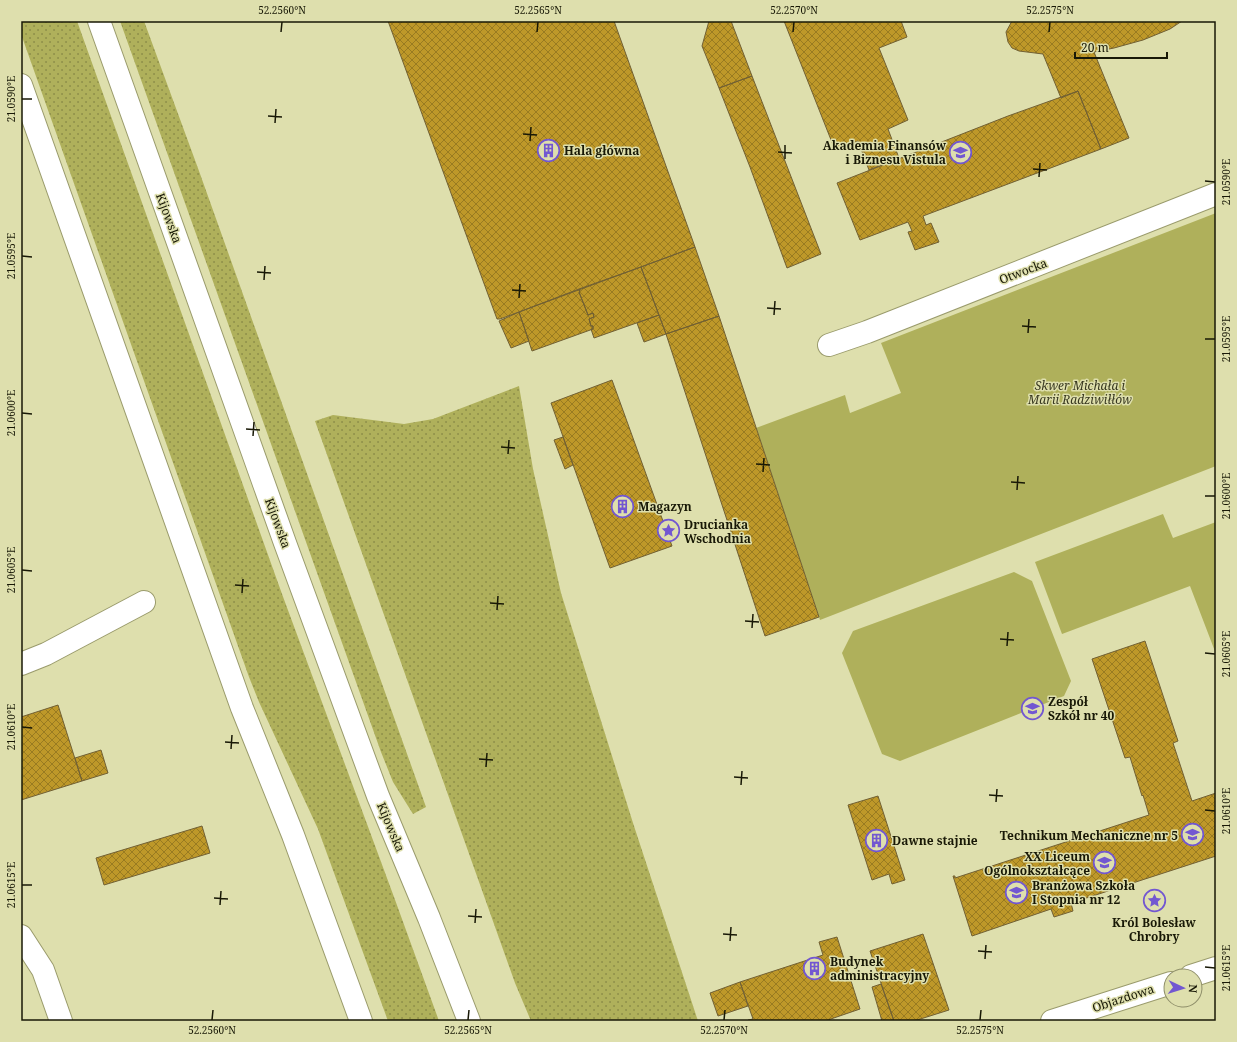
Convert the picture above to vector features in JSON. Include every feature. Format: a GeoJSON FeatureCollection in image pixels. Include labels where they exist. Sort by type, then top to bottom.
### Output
{"type":"FeatureCollection","features":[{"type":"Feature","properties":{"kind":"street","name":"Kijowska"},"geometry":{"type":"LineString","coordinates":[[99,21],[285,543],[378,796],[429,918],[469,1021]]}},
{"type":"Feature","properties":{"kind":"street"},"geometry":{"type":"LineString","coordinates":[[21,85],[235,689],[293,835],[361,1021]]}},
{"type":"Feature","properties":{"kind":"street","name":"Otwocka"},"geometry":{"type":"LineString","coordinates":[[829,345],[874,329],[1216,194]]}},
{"type":"Feature","properties":{"kind":"street"},"geometry":{"type":"LineString","coordinates":[[21,664],[46,654],[144,602]]}},
{"type":"Feature","properties":{"kind":"street"},"geometry":{"type":"LineString","coordinates":[[21,936],[44,970],[61,1021]]}},
{"type":"Feature","properties":{"kind":"street"},"geometry":{"type":"LineString","coordinates":[[1203,972],[1216,968]]}},
{"type":"Feature","properties":{"kind":"street","name":"Objazdowa"},"geometry":{"type":"LineString","coordinates":[[1052,1021],[1163,986]]}},
{"type":"Feature","properties":{"kind":"green space"},"geometry":{"type":"Polygon","coordinates":[[[21,21],[77,21],[282,594],[439,1021],[388,1021],[318,829],[259,702],[249,677],[21,34],[21,21]]]}},
{"type":"Feature","properties":{"kind":"green space"},"geometry":{"type":"Polygon","coordinates":[[[120,21],[144,21],[426,807],[413,814],[393,782],[381,752],[120,21]]]}},
{"type":"Feature","properties":{"kind":"green space","name":"Skwer Michała i Marii Radziwiłłów"},"geometry":{"type":"Polygon","coordinates":[[[1216,213],[1216,466],[820,620],[756,428],[845,395],[850,413],[901,393],[881,343],[1216,213]]]}},
{"type":"Feature","properties":{"kind":"green space"},"geometry":{"type":"Polygon","coordinates":[[[519,386],[533,469],[561,593],[633,823],[698,1021],[531,1021],[515,983],[315,421],[333,415],[404,424],[433,419],[519,386]]]}},
{"type":"Feature","properties":{"kind":"green space"},"geometry":{"type":"Polygon","coordinates":[[[1163,514],[1173,538],[1216,522],[1216,654],[1190,586],[1062,634],[1035,562],[1163,514]]]}},
{"type":"Feature","properties":{"kind":"green space"},"geometry":{"type":"Polygon","coordinates":[[[1014,572],[1032,581],[1071,681],[1064,696],[900,761],[882,754],[842,653],[853,631],[1014,572]]]}},
{"type":"Feature","properties":{"kind":"building","name":"Hala główna"},"geometry":{"type":"Polygon","coordinates":[[[388,21],[614,21],[695,247],[497,319],[388,21]]]}},
{"type":"Feature","properties":{"kind":"building"},"geometry":{"type":"Polygon","coordinates":[[[709,21],[731,21],[752,76],[719,88],[702,46],[709,21]]]}},
{"type":"Feature","properties":{"kind":"building"},"geometry":{"type":"Polygon","coordinates":[[[784,21],[901,21],[907,37],[879,48],[908,120],[888,129],[899,158],[869,170],[858,141],[835,150],[784,21]]]}},
{"type":"Feature","properties":{"kind":"building"},"geometry":{"type":"Polygon","coordinates":[[[1012,21],[1182,21],[1170,29],[1143,40],[1094,52],[1129,138],[1101,149],[1078,91],[1061,98],[1043,54],[1019,51],[1012,48],[1008,42],[1006,32],[1012,21]]]}},
{"type":"Feature","properties":{"kind":"building"},"geometry":{"type":"Polygon","coordinates":[[[752,76],[821,254],[787,268],[719,88],[752,76]]]}},
{"type":"Feature","properties":{"kind":"building"},"geometry":{"type":"Polygon","coordinates":[[[1078,91],[1101,149],[923,216],[926,225],[931,223],[939,242],[915,250],[908,232],[912,231],[908,222],[860,240],[837,183],[1008,116],[1078,91]]]}},
{"type":"Feature","properties":{"kind":"building"},"geometry":{"type":"Polygon","coordinates":[[[695,247],[719,316],[666,334],[641,267],[695,247]]]}},
{"type":"Feature","properties":{"kind":"building"},"geometry":{"type":"Polygon","coordinates":[[[641,267],[659,315],[594,338],[591,329],[593,329],[593,326],[591,326],[589,319],[594,317],[593,313],[588,315],[579,289],[641,267]]]}},
{"type":"Feature","properties":{"kind":"building"},"geometry":{"type":"Polygon","coordinates":[[[579,289],[588,315],[593,313],[594,317],[589,319],[593,329],[532,351],[519,312],[579,289]]]}},
{"type":"Feature","properties":{"kind":"building"},"geometry":{"type":"Polygon","coordinates":[[[519,312],[529,341],[511,348],[499,321],[519,312]]]}},
{"type":"Feature","properties":{"kind":"building"},"geometry":{"type":"Polygon","coordinates":[[[659,315],[666,334],[644,342],[637,323],[659,315]]]}},
{"type":"Feature","properties":{"kind":"building"},"geometry":{"type":"Polygon","coordinates":[[[719,316],[819,617],[765,636],[666,334],[719,316]]]}},
{"type":"Feature","properties":{"kind":"building","name":"Magazyn"},"geometry":{"type":"Polygon","coordinates":[[[612,380],[672,546],[610,568],[551,403],[612,380]]]}},
{"type":"Feature","properties":{"kind":"building"},"geometry":{"type":"Polygon","coordinates":[[[563,437],[573,465],[565,469],[554,440],[563,437]]]}},
{"type":"Feature","properties":{"kind":"building"},"geometry":{"type":"Polygon","coordinates":[[[1145,641],[1178,741],[1173,743],[1192,801],[1216,793],[1216,856],[1071,903],[1073,911],[1054,917],[1051,909],[972,936],[953,876],[955,876],[955,878],[1149,815],[1130,757],[1125,758],[1092,659],[1145,641]]]}},
{"type":"Feature","properties":{"kind":"building"},"geometry":{"type":"Polygon","coordinates":[[[58,705],[82,781],[21,800],[21,717],[58,705]]]}},
{"type":"Feature","properties":{"kind":"building"},"geometry":{"type":"Polygon","coordinates":[[[101,750],[108,773],[82,781],[75,758],[101,750]]]}},
{"type":"Feature","properties":{"kind":"building","name":"Dawne stajnie"},"geometry":{"type":"Polygon","coordinates":[[[878,796],[905,880],[892,884],[889,874],[872,880],[848,805],[878,796]]]}},
{"type":"Feature","properties":{"kind":"building"},"geometry":{"type":"Polygon","coordinates":[[[202,826],[210,853],[104,885],[96,858],[202,826]]]}},
{"type":"Feature","properties":{"kind":"building"},"geometry":{"type":"Polygon","coordinates":[[[923,934],[949,1010],[914,1021],[894,1021],[870,951],[923,934]]]}},
{"type":"Feature","properties":{"kind":"building","name":"Budynek administracyjny"},"geometry":{"type":"Polygon","coordinates":[[[837,937],[860,1009],[825,1021],[748,1020],[753,1019],[740,982],[823,955],[819,942],[837,937]]]}},
{"type":"Feature","properties":{"kind":"building"},"geometry":{"type":"Polygon","coordinates":[[[740,982],[748,1006],[718,1016],[710,993],[740,982]]]}},
{"type":"Feature","properties":{"kind":"building"},"geometry":{"type":"Polygon","coordinates":[[[881,984],[894,1021],[882,1021],[872,987],[881,984]]]}},
{"type":"Feature","properties":{"kind":"place","name":"Hala główna"},"geometry":{"type":"Point","coordinates":[548,150]}},
{"type":"Feature","properties":{"kind":"place","name":"Akademia Finansów i Biznesu Vistula"},"geometry":{"type":"Point","coordinates":[961,152]}},
{"type":"Feature","properties":{"kind":"place","name":"Magazyn"},"geometry":{"type":"Point","coordinates":[623,506]}},
{"type":"Feature","properties":{"kind":"place","name":"Drucianka Wschodnia"},"geometry":{"type":"Point","coordinates":[669,531]}},
{"type":"Feature","properties":{"kind":"place","name":"Zespół Szkół nr 40"},"geometry":{"type":"Point","coordinates":[1032,708]}},
{"type":"Feature","properties":{"kind":"place","name":"Technikum Mechaniczne nr 5"},"geometry":{"type":"Point","coordinates":[1193,835]}},
{"type":"Feature","properties":{"kind":"place","name":"Dawne stajnie"},"geometry":{"type":"Point","coordinates":[876,840]}},
{"type":"Feature","properties":{"kind":"place","name":"XX Liceum Ogólnokształcące"},"geometry":{"type":"Point","coordinates":[1105,863]}},
{"type":"Feature","properties":{"kind":"place","name":"Branżowa Szkoła I Stopnia nr 12"},"geometry":{"type":"Point","coordinates":[1017,892]}},
{"type":"Feature","properties":{"kind":"place","name":"Król Bolesław Chrobry"},"geometry":{"type":"Point","coordinates":[1154,901]}},
{"type":"Feature","properties":{"kind":"place","name":"Budynek administracyjny"},"geometry":{"type":"Point","coordinates":[814,968]}}]}
